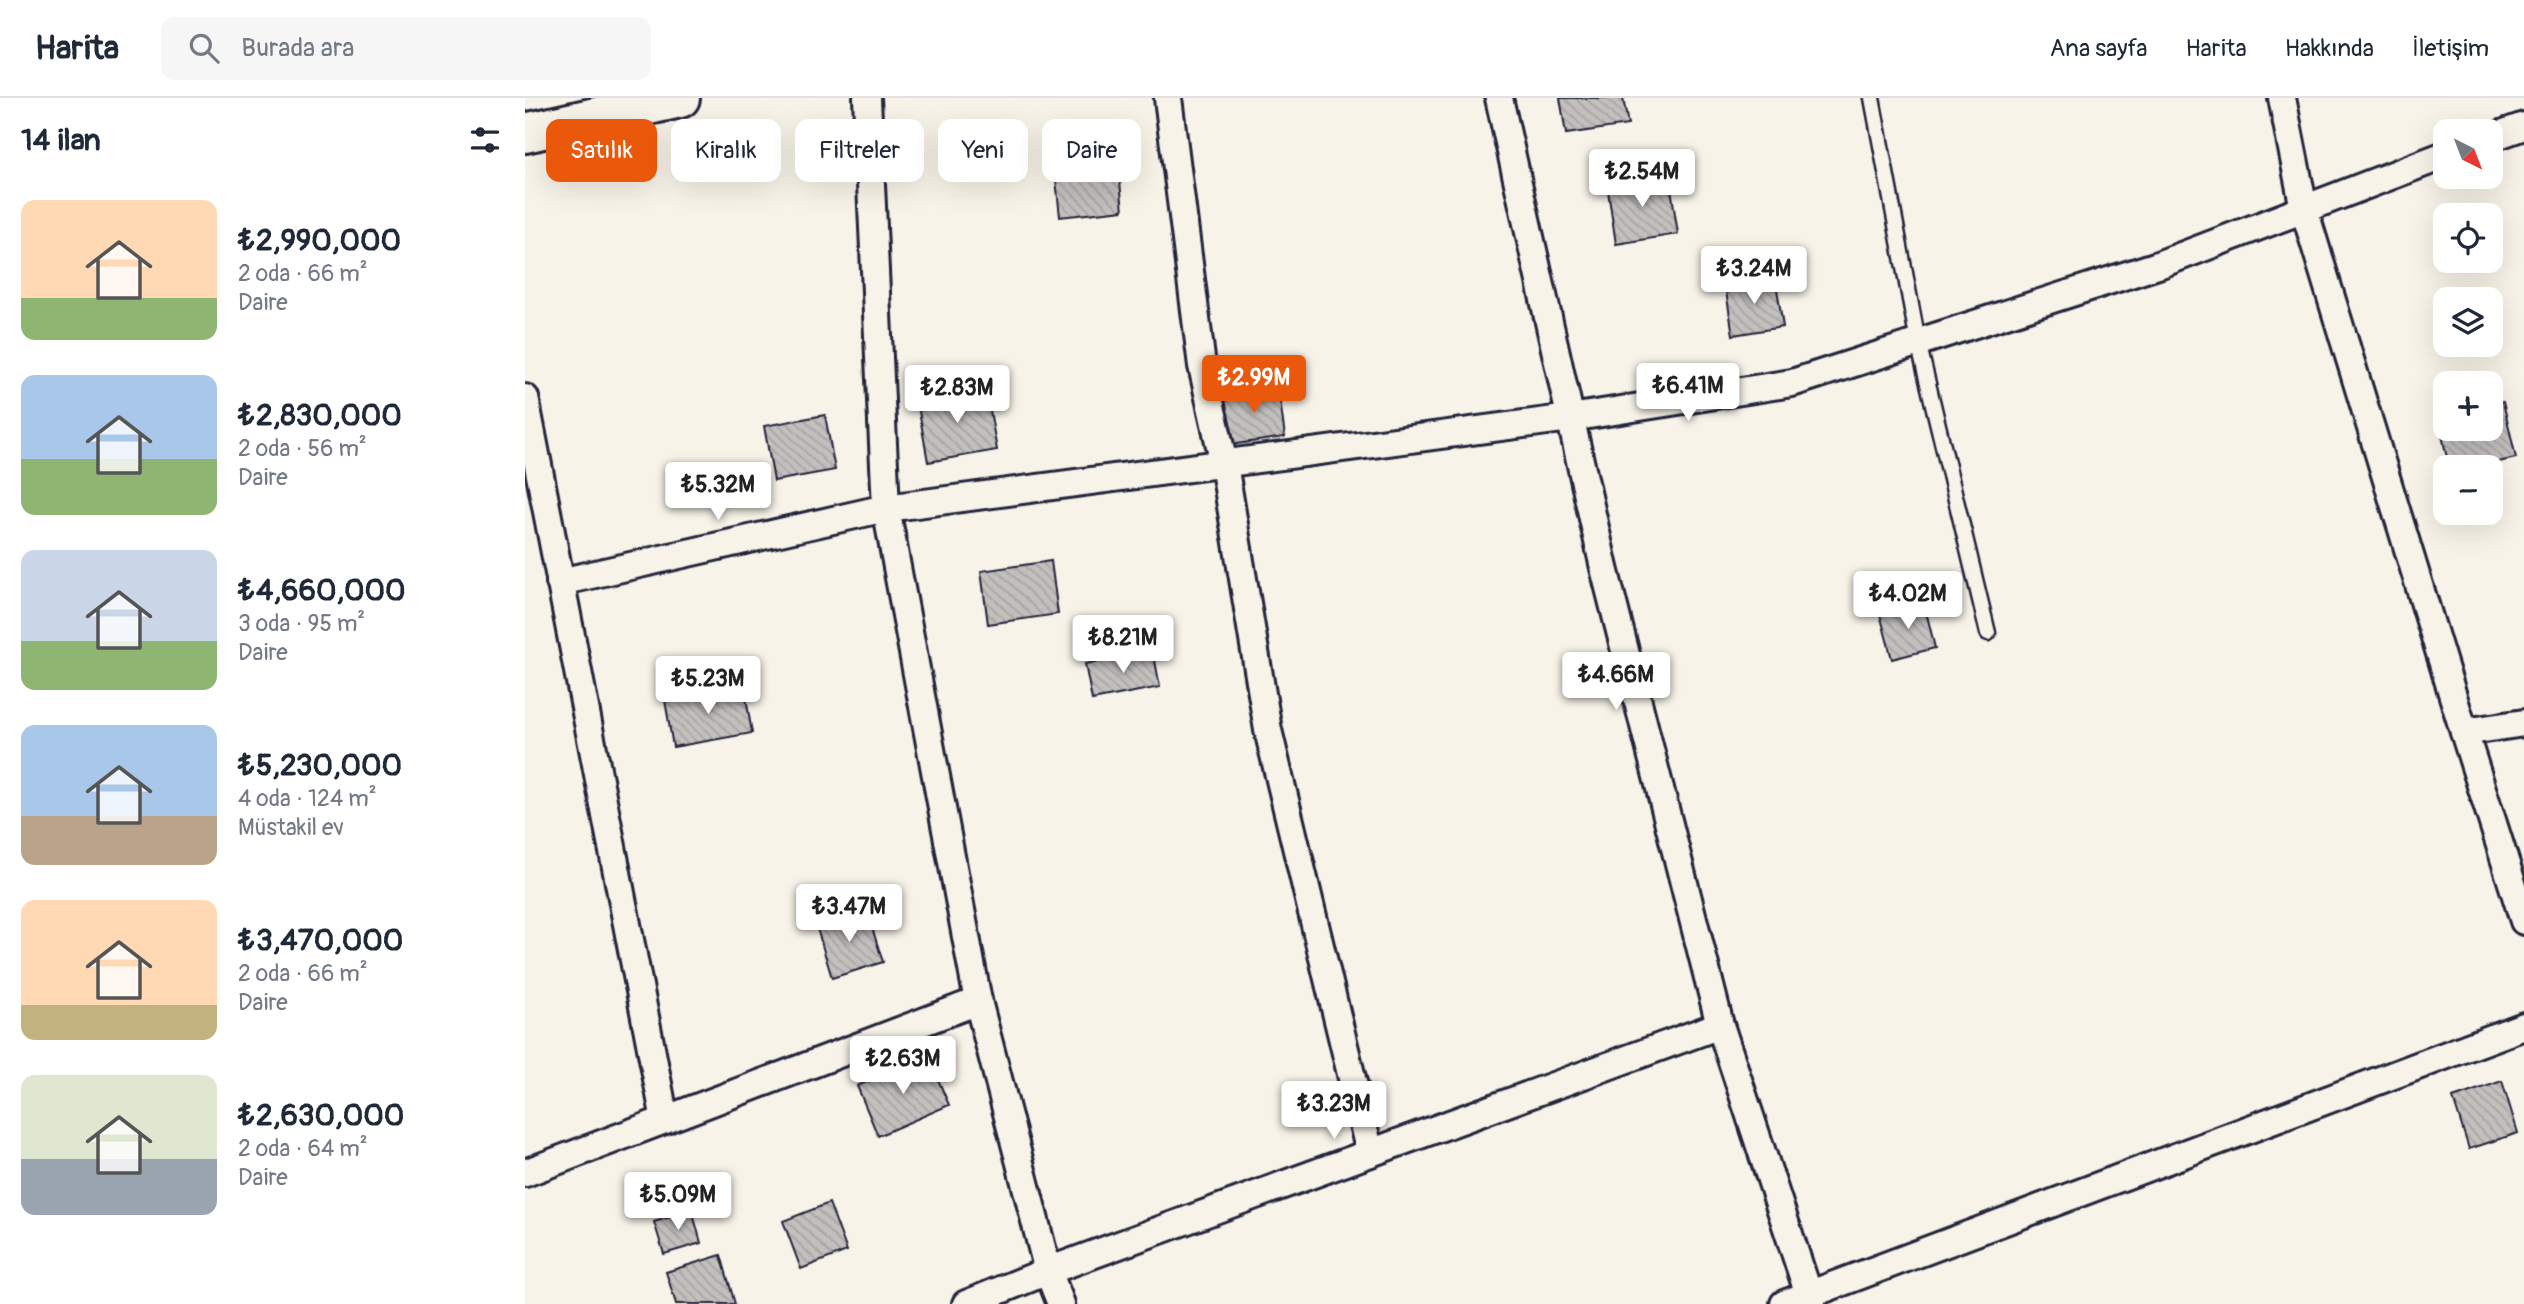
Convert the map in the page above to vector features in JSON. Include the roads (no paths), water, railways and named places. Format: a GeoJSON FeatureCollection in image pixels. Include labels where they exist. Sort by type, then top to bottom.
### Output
{"type":"FeatureCollection","features":[{"type":"Feature","properties":{"kind":"street"},"geometry":{"type":"LineString","coordinates":[[525,133],[680,98]]}},
{"type":"Feature","properties":{"kind":"street"},"geometry":{"type":"LineString","coordinates":[[867,98],[887,508],[978,1001],[1048,1271],[1061,1304]]}},
{"type":"Feature","properties":{"kind":"street"},"geometry":{"type":"LineString","coordinates":[[1168,98],[1202,366],[1224,464],[1268,730],[1370,1153]]}},
{"type":"Feature","properties":{"kind":"street"},"geometry":{"type":"LineString","coordinates":[[1499,98],[1604,568],[1720,1025],[1802,1301],[2524,1026]]}},
{"type":"Feature","properties":{"kind":"street"},"geometry":{"type":"LineString","coordinates":[[2282,98],[2304,209],[2524,921]]}},
{"type":"Feature","properties":{"kind":"street"},"geometry":{"type":"LineString","coordinates":[[2503,133],[2524,126]]}},
{"type":"Feature","properties":{"kind":"street"},"geometry":{"type":"LineString","coordinates":[[560,582],[887,508],[1570,418],[1792,383],[2158,265],[2433,160]]}},
{"type":"Feature","properties":{"kind":"street"},"geometry":{"type":"LineString","coordinates":[[525,398],[665,1120]]}},
{"type":"Feature","properties":{"kind":"street"},"geometry":{"type":"LineString","coordinates":[[2464,732],[2524,723]]}},
{"type":"Feature","properties":{"kind":"street"},"geometry":{"type":"LineString","coordinates":[[525,1173],[978,1001]]}},
{"type":"Feature","properties":{"kind":"street"},"geometry":{"type":"LineString","coordinates":[[966,1304],[1048,1271],[1720,1025]]}},
{"type":"Feature","properties":{"kind":"lane"},"geometry":{"type":"LineString","coordinates":[[1873,98],[1918,342],[1988,634]]}}]}
